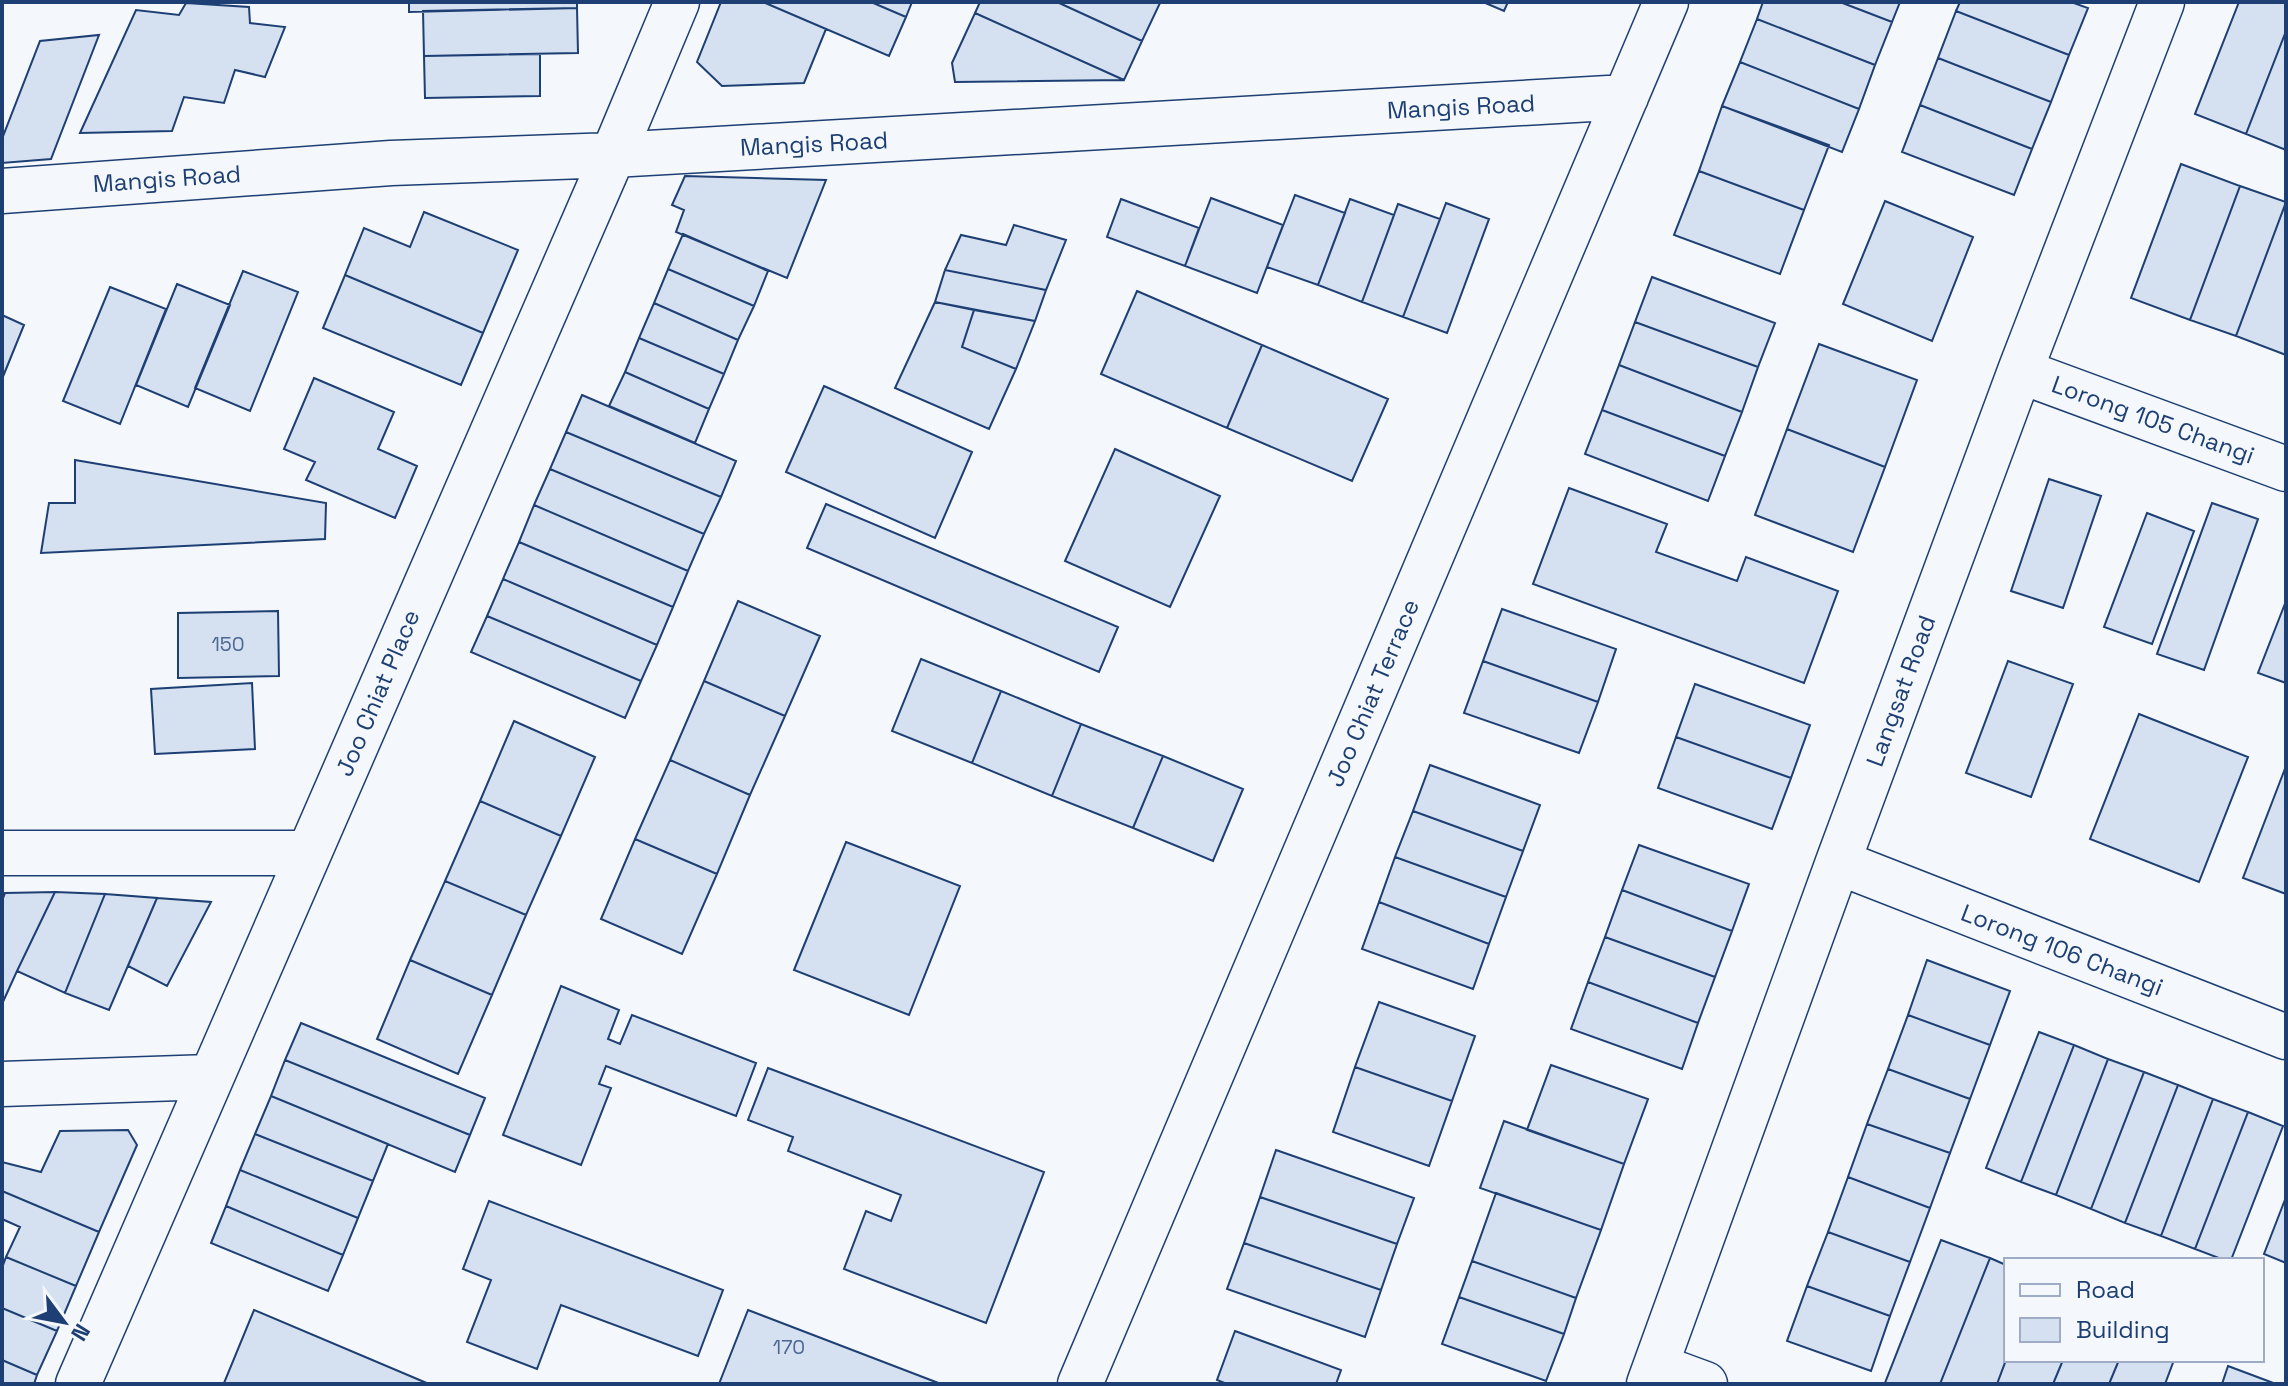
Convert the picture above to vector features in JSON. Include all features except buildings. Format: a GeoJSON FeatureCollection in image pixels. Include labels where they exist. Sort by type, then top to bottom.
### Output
{"type":"FeatureCollection","features":[{"type":"Feature","properties":{"kind":"street","name":"Joo Chiat Place"},"geometry":{"type":"LineString","coordinates":[[78,1384],[677,2]]}},
{"type":"Feature","properties":{"kind":"street","name":"Joo Chiat Terrace"},"geometry":{"type":"LineString","coordinates":[[1080,1384],[1666,2]]}},
{"type":"Feature","properties":{"kind":"street","name":"Langsat Road"},"geometry":{"type":"LineString","coordinates":[[1653,1375],[2020,371],[2162,2]]}},
{"type":"Feature","properties":{"kind":"street","name":"Mangis Road"},"geometry":{"type":"LineString","coordinates":[[2,191],[391,163],[613,155],[1626,97]]}},
{"type":"Feature","properties":{"kind":"street","name":"Lorong 105 Changi"},"geometry":{"type":"LineString","coordinates":[[2020,371],[2286,469]]}},
{"type":"Feature","properties":{"kind":"street"},"geometry":{"type":"LineString","coordinates":[[2,853],[308,853]]}},
{"type":"Feature","properties":{"kind":"street","name":"Lorong 106 Changi"},"geometry":{"type":"LineString","coordinates":[[1838,862],[2286,1037]]}},
{"type":"Feature","properties":{"kind":"street"},"geometry":{"type":"LineString","coordinates":[[2,1084],[210,1077]]}},
{"type":"Feature","properties":{"kind":"street"},"geometry":{"type":"LineString","coordinates":[[1653,1375],[1705,1384]]}}]}
